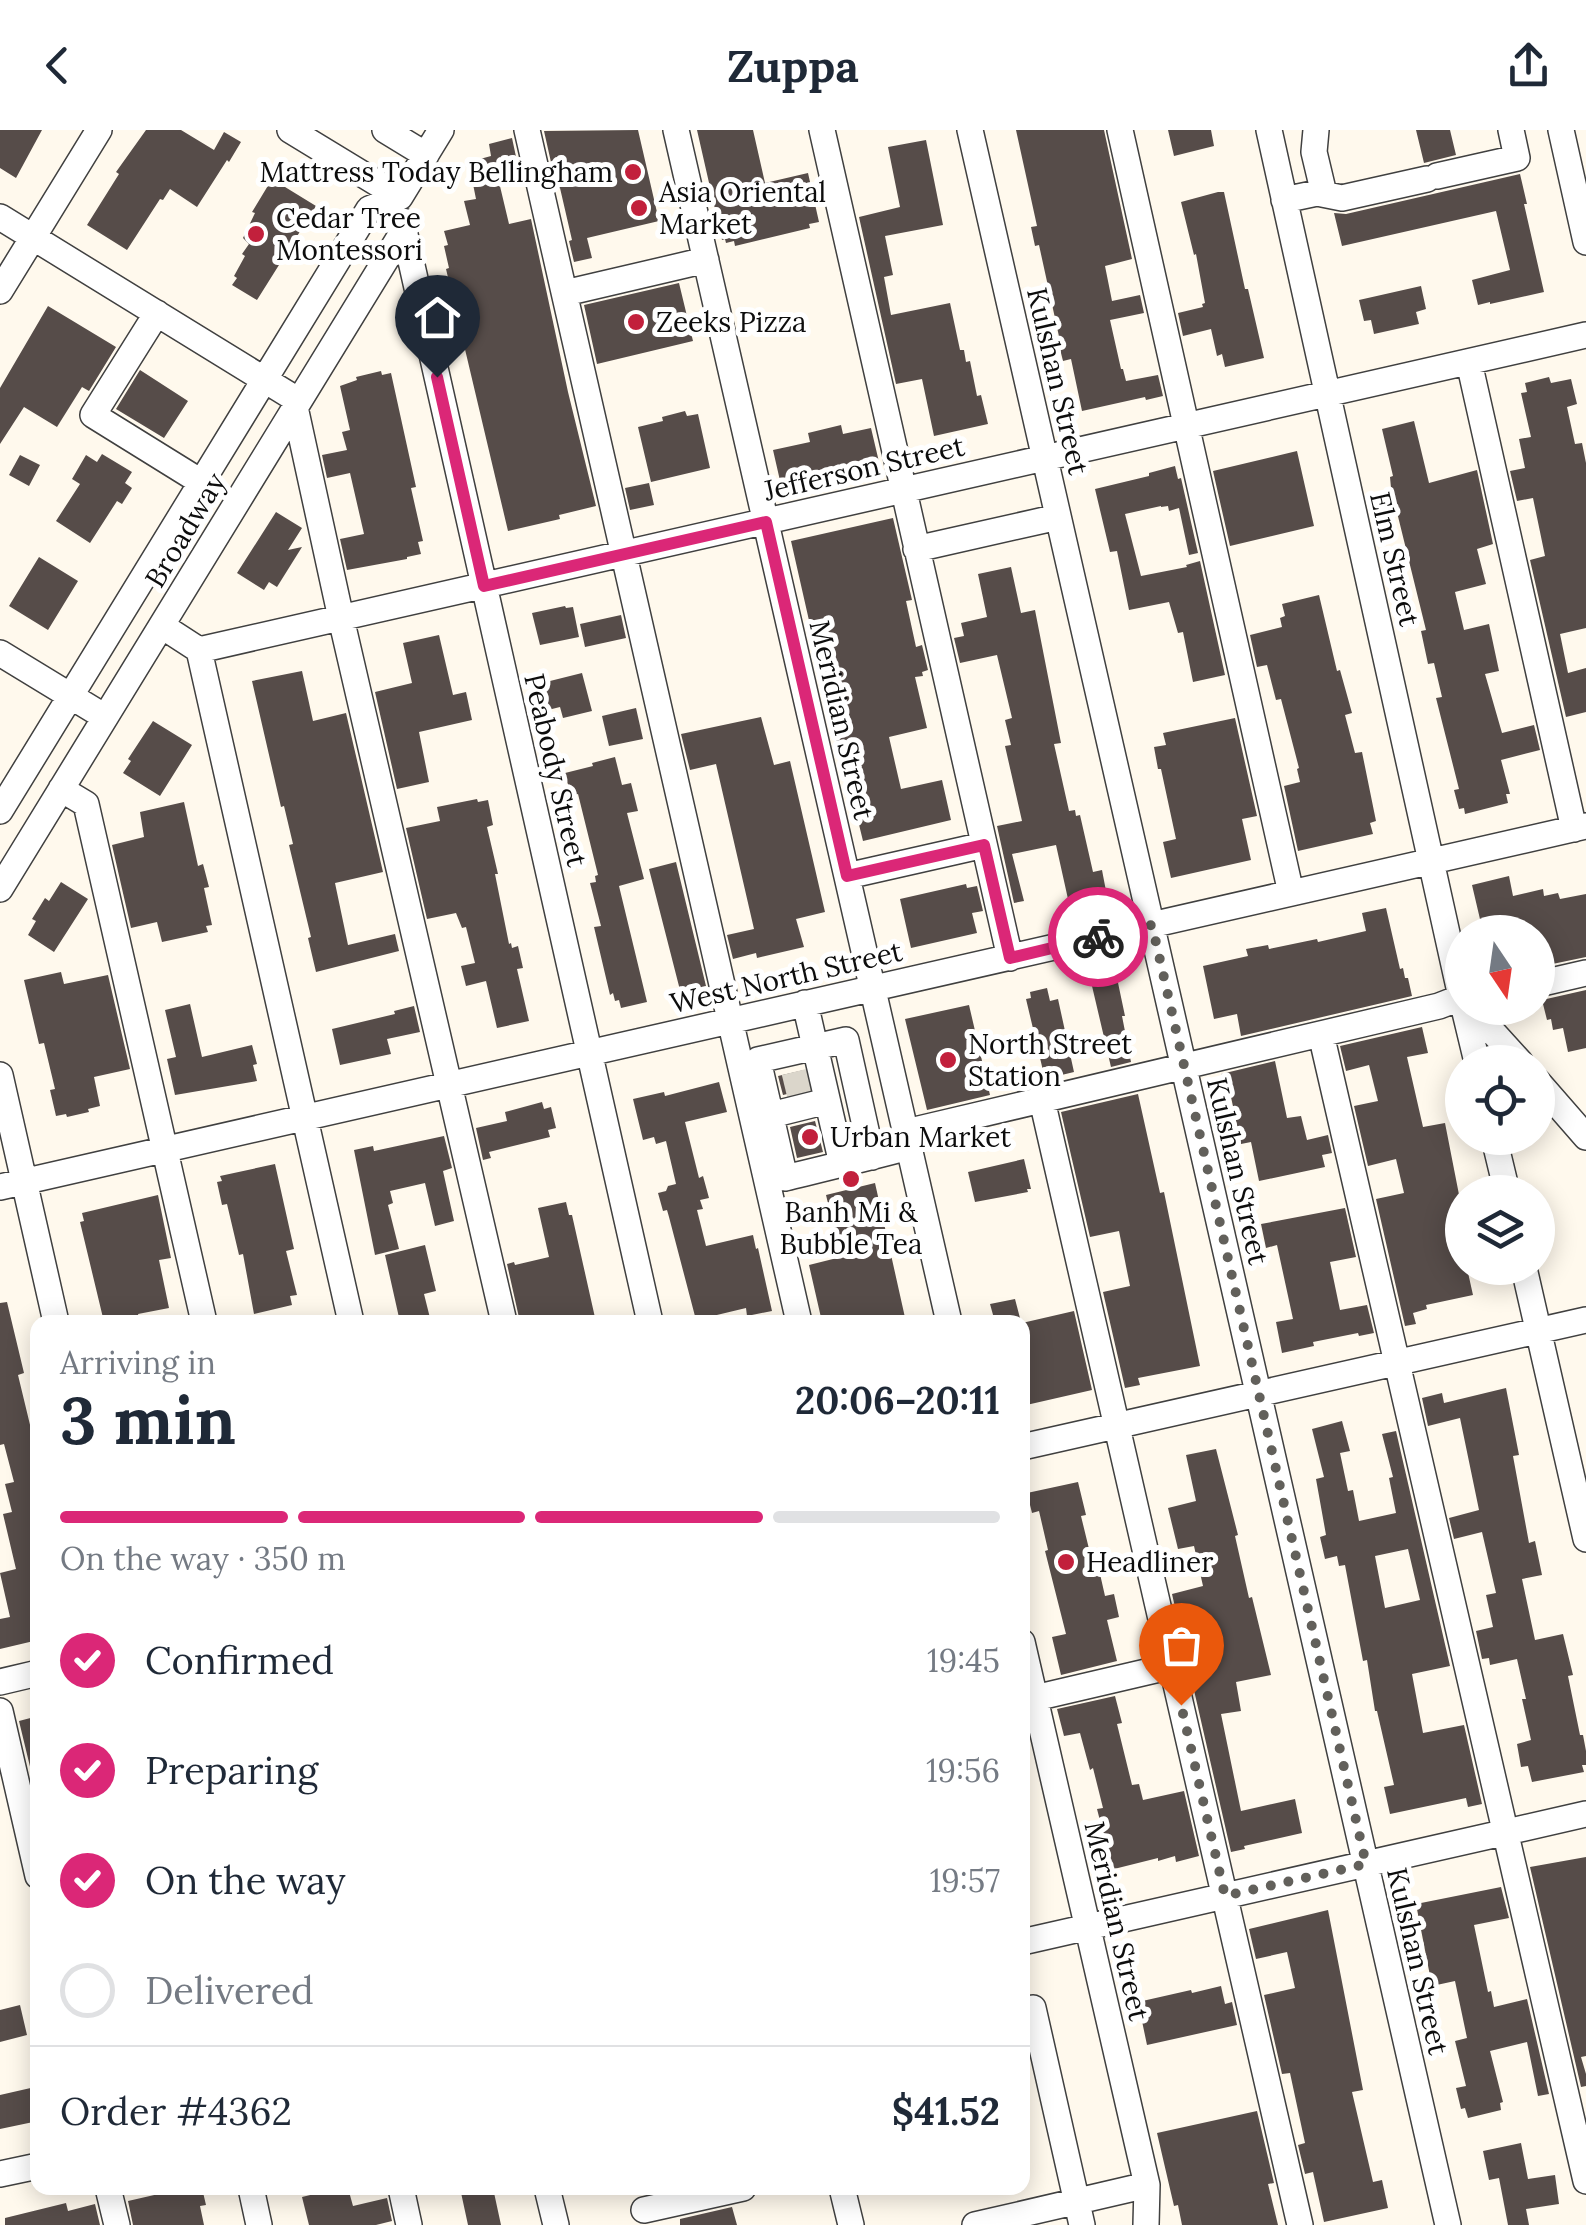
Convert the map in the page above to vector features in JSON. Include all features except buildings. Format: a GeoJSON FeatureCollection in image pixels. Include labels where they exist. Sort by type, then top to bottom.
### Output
{"type":"FeatureCollection","features":[{"type":"Feature","properties":{"kind":"street"},"geometry":{"type":"LineString","coordinates":[[0,291],[99,130]]}},
{"type":"Feature","properties":{"kind":"street"},"geometry":{"type":"LineString","coordinates":[[290,130],[400,196],[404,230]]}},
{"type":"Feature","properties":{"kind":"street"},"geometry":{"type":"LineString","coordinates":[[385,130],[426,154]]}},
{"type":"Feature","properties":{"kind":"street","name":"Broadway"},"geometry":{"type":"LineString","coordinates":[[0,811],[369,209],[400,196],[441,130]]}},
{"type":"Feature","properties":{"kind":"street"},"geometry":{"type":"LineString","coordinates":[[526,130],[624,554],[740,1019],[798,1315]]}},
{"type":"Feature","properties":{"kind":"street","name":"Meridian Street"},"geometry":{"type":"LineString","coordinates":[[676,130],[947,1315]]}},
{"type":"Feature","properties":{"kind":"street"},"geometry":{"type":"LineString","coordinates":[[822,130],[1010,958]]}},
{"type":"Feature","properties":{"kind":"street","name":"Kulshan Street"},"geometry":{"type":"LineString","coordinates":[[970,130],[1448,2225]]}},
{"type":"Feature","properties":{"kind":"street"},"geometry":{"type":"LineString","coordinates":[[1120,130],[1291,893]]}},
{"type":"Feature","properties":{"kind":"street","name":"Elm Street"},"geometry":{"type":"LineString","coordinates":[[1271,130],[1445,921]]}},
{"type":"Feature","properties":{"kind":"street"},"geometry":{"type":"LineString","coordinates":[[1316,130],[1314,152],[1324,194]]}},
{"type":"Feature","properties":{"kind":"street"},"geometry":{"type":"LineString","coordinates":[[1284,200],[1318,193],[1342,198],[1517,158],[1511,130]]}},
{"type":"Feature","properties":{"kind":"street"},"geometry":{"type":"LineString","coordinates":[[1561,130],[1586,242]]}},
{"type":"Feature","properties":{"kind":"street"},"geometry":{"type":"LineString","coordinates":[[0,218],[297,404],[341,618],[502,1315]]}},
{"type":"Feature","properties":{"kind":"street","name":"Broadway"},"geometry":{"type":"LineString","coordinates":[[0,889],[404,230]]}},
{"type":"Feature","properties":{"kind":"street","name":"Peabody Street"},"geometry":{"type":"LineString","coordinates":[[404,230],[648,1315]]}},
{"type":"Feature","properties":{"kind":"street"},"geometry":{"type":"LineString","coordinates":[[565,293],[706,260]]}},
{"type":"Feature","properties":{"kind":"street"},"geometry":{"type":"LineString","coordinates":[[157,314],[93,415],[202,482]]}},
{"type":"Feature","properties":{"kind":"street","name":"Jefferson Street"},"geometry":{"type":"LineString","coordinates":[[200,650],[1586,335]]}},
{"type":"Feature","properties":{"kind":"street"},"geometry":{"type":"LineString","coordinates":[[1469,362],[1580,828]]}},
{"type":"Feature","properties":{"kind":"street"},"geometry":{"type":"LineString","coordinates":[[916,549],[1058,517]]}},
{"type":"Feature","properties":{"kind":"street"},"geometry":{"type":"LineString","coordinates":[[162,626],[200,650],[350,1315]]}},
{"type":"Feature","properties":{"kind":"street"},"geometry":{"type":"LineString","coordinates":[[0,653],[106,717]]}},
{"type":"Feature","properties":{"kind":"street"},"geometry":{"type":"LineString","coordinates":[[62,789],[86,804],[202,1315]]}},
{"type":"Feature","properties":{"kind":"street","name":"West North Street"},"geometry":{"type":"LineString","coordinates":[[12,1184],[1580,828]]}},
{"type":"Feature","properties":{"kind":"street"},"geometry":{"type":"LineString","coordinates":[[847,876],[984,845]]}},
{"type":"Feature","properties":{"kind":"street"},"geometry":{"type":"LineString","coordinates":[[1555,980],[1586,973]]}},
{"type":"Feature","properties":{"kind":"street"},"geometry":{"type":"LineString","coordinates":[[806,1003],[815,1048],[810,1103],[842,1164]]}},
{"type":"Feature","properties":{"kind":"street"},"geometry":{"type":"LineString","coordinates":[[740,1019],[758,1060],[785,1178],[872,1156],[908,1140],[1042,1100],[1445,1005]]}},
{"type":"Feature","properties":{"kind":"street"},"geometry":{"type":"LineString","coordinates":[[1486,1025],[1504,1045]]}},
{"type":"Feature","properties":{"kind":"street"},"geometry":{"type":"LineString","coordinates":[[1322,1034],[1586,2181]]}},
{"type":"Feature","properties":{"kind":"street"},"geometry":{"type":"LineString","coordinates":[[758,1060],[792,1063],[815,1048],[846,1040],[872,1156]]}},
{"type":"Feature","properties":{"kind":"street"},"geometry":{"type":"LineString","coordinates":[[851,1063],[888,1055]]}},
{"type":"Feature","properties":{"kind":"street"},"geometry":{"type":"LineString","coordinates":[[0,1075],[12,1184],[54,1315]]}},
{"type":"Feature","properties":{"kind":"street"},"geometry":{"type":"LineString","coordinates":[[1042,1100],[1300,2225]]}},
{"type":"Feature","properties":{"kind":"street"},"geometry":{"type":"LineString","coordinates":[[1555,1101],[1586,1137]]}},
{"type":"Feature","properties":{"kind":"street"},"geometry":{"type":"LineString","coordinates":[[770,1115],[810,1103]]}},
{"type":"Feature","properties":{"kind":"street"},"geometry":{"type":"LineString","coordinates":[[1528,1285],[1586,1539]]}},
{"type":"Feature","properties":{"kind":"street"},"geometry":{"type":"LineString","coordinates":[[1030,1446],[1586,1320]]}},
{"type":"Feature","properties":{"kind":"street"},"geometry":{"type":"LineString","coordinates":[[1035,1698],[1172,1666]]}},
{"type":"Feature","properties":{"kind":"street"},"geometry":{"type":"LineString","coordinates":[[0,1682],[30,1675]]}},
{"type":"Feature","properties":{"kind":"street","name":"Meridian Street"},"geometry":{"type":"LineString","coordinates":[[1030,1676],[1147,2185],[1147,2221]]}},
{"type":"Feature","properties":{"kind":"street"},"geometry":{"type":"LineString","coordinates":[[0,1711],[30,1841]]}},
{"type":"Feature","properties":{"kind":"street"},"geometry":{"type":"LineString","coordinates":[[1030,1940],[1586,1814]]}},
{"type":"Feature","properties":{"kind":"street"},"geometry":{"type":"LineString","coordinates":[[1030,2008],[1079,2213]]}},
{"type":"Feature","properties":{"kind":"street"},"geometry":{"type":"LineString","coordinates":[[0,2174],[30,2168]]}},
{"type":"Feature","properties":{"kind":"street"},"geometry":{"type":"LineString","coordinates":[[975,2225],[1079,2213],[1147,2185]]}},
{"type":"Feature","properties":{"kind":"street"},"geometry":{"type":"LineString","coordinates":[[110,2195],[117,2225]]}},
{"type":"Feature","properties":{"kind":"street"},"geometry":{"type":"LineString","coordinates":[[253,2195],[259,2225]]}},
{"type":"Feature","properties":{"kind":"street"},"geometry":{"type":"LineString","coordinates":[[403,2195],[409,2225]]}},
{"type":"Feature","properties":{"kind":"street"},"geometry":{"type":"LineString","coordinates":[[549,2195],[556,2225]]}},
{"type":"Feature","properties":{"kind":"street"},"geometry":{"type":"LineString","coordinates":[[644,2210],[712,2195]]}},
{"type":"Feature","properties":{"kind":"street"},"geometry":{"type":"LineString","coordinates":[[844,2195],[851,2225]]}},
{"type":"Feature","properties":{"kind":"tunnel"},"geometry":{"type":"LineString","coordinates":[[794,1072],[801,1101]]}},
{"type":"Feature","properties":{"kind":"way so far"},"geometry":{"type":"LineString","coordinates":[[1098,937],[1152,925],[1366,1864],[1225,1896],[1181,1705]]}},
{"type":"Feature","properties":{"kind":"place","name":"Mattress Today Bellingham"},"geometry":{"type":"Point","coordinates":[633,172]}},
{"type":"Feature","properties":{"kind":"place","name":"Asia Oriental Market"},"geometry":{"type":"Point","coordinates":[639,208]}},
{"type":"Feature","properties":{"kind":"place","name":"Cedar Tree Montessori"},"geometry":{"type":"Point","coordinates":[256,234]}},
{"type":"Feature","properties":{"kind":"place","name":"Zeeks Pizza"},"geometry":{"type":"Point","coordinates":[636,322]}},
{"type":"Feature","properties":{"kind":"place","name":"North Street Station"},"geometry":{"type":"Point","coordinates":[948,1060]}},
{"type":"Feature","properties":{"kind":"place","name":"Urban Market"},"geometry":{"type":"Point","coordinates":[810,1137]}},
{"type":"Feature","properties":{"kind":"place","name":"Banh Mi & Bubble Tea"},"geometry":{"type":"Point","coordinates":[851,1179]}},
{"type":"Feature","properties":{"kind":"place","name":"Headliner"},"geometry":{"type":"Point","coordinates":[1066,1562]}},
{"type":"Feature","properties":{"kind":"route"},"geometry":{"type":"LineString","coordinates":[[437,377],[484,586],[766,522],[847,876],[984,845],[1010,958],[1098,937]]}}]}
